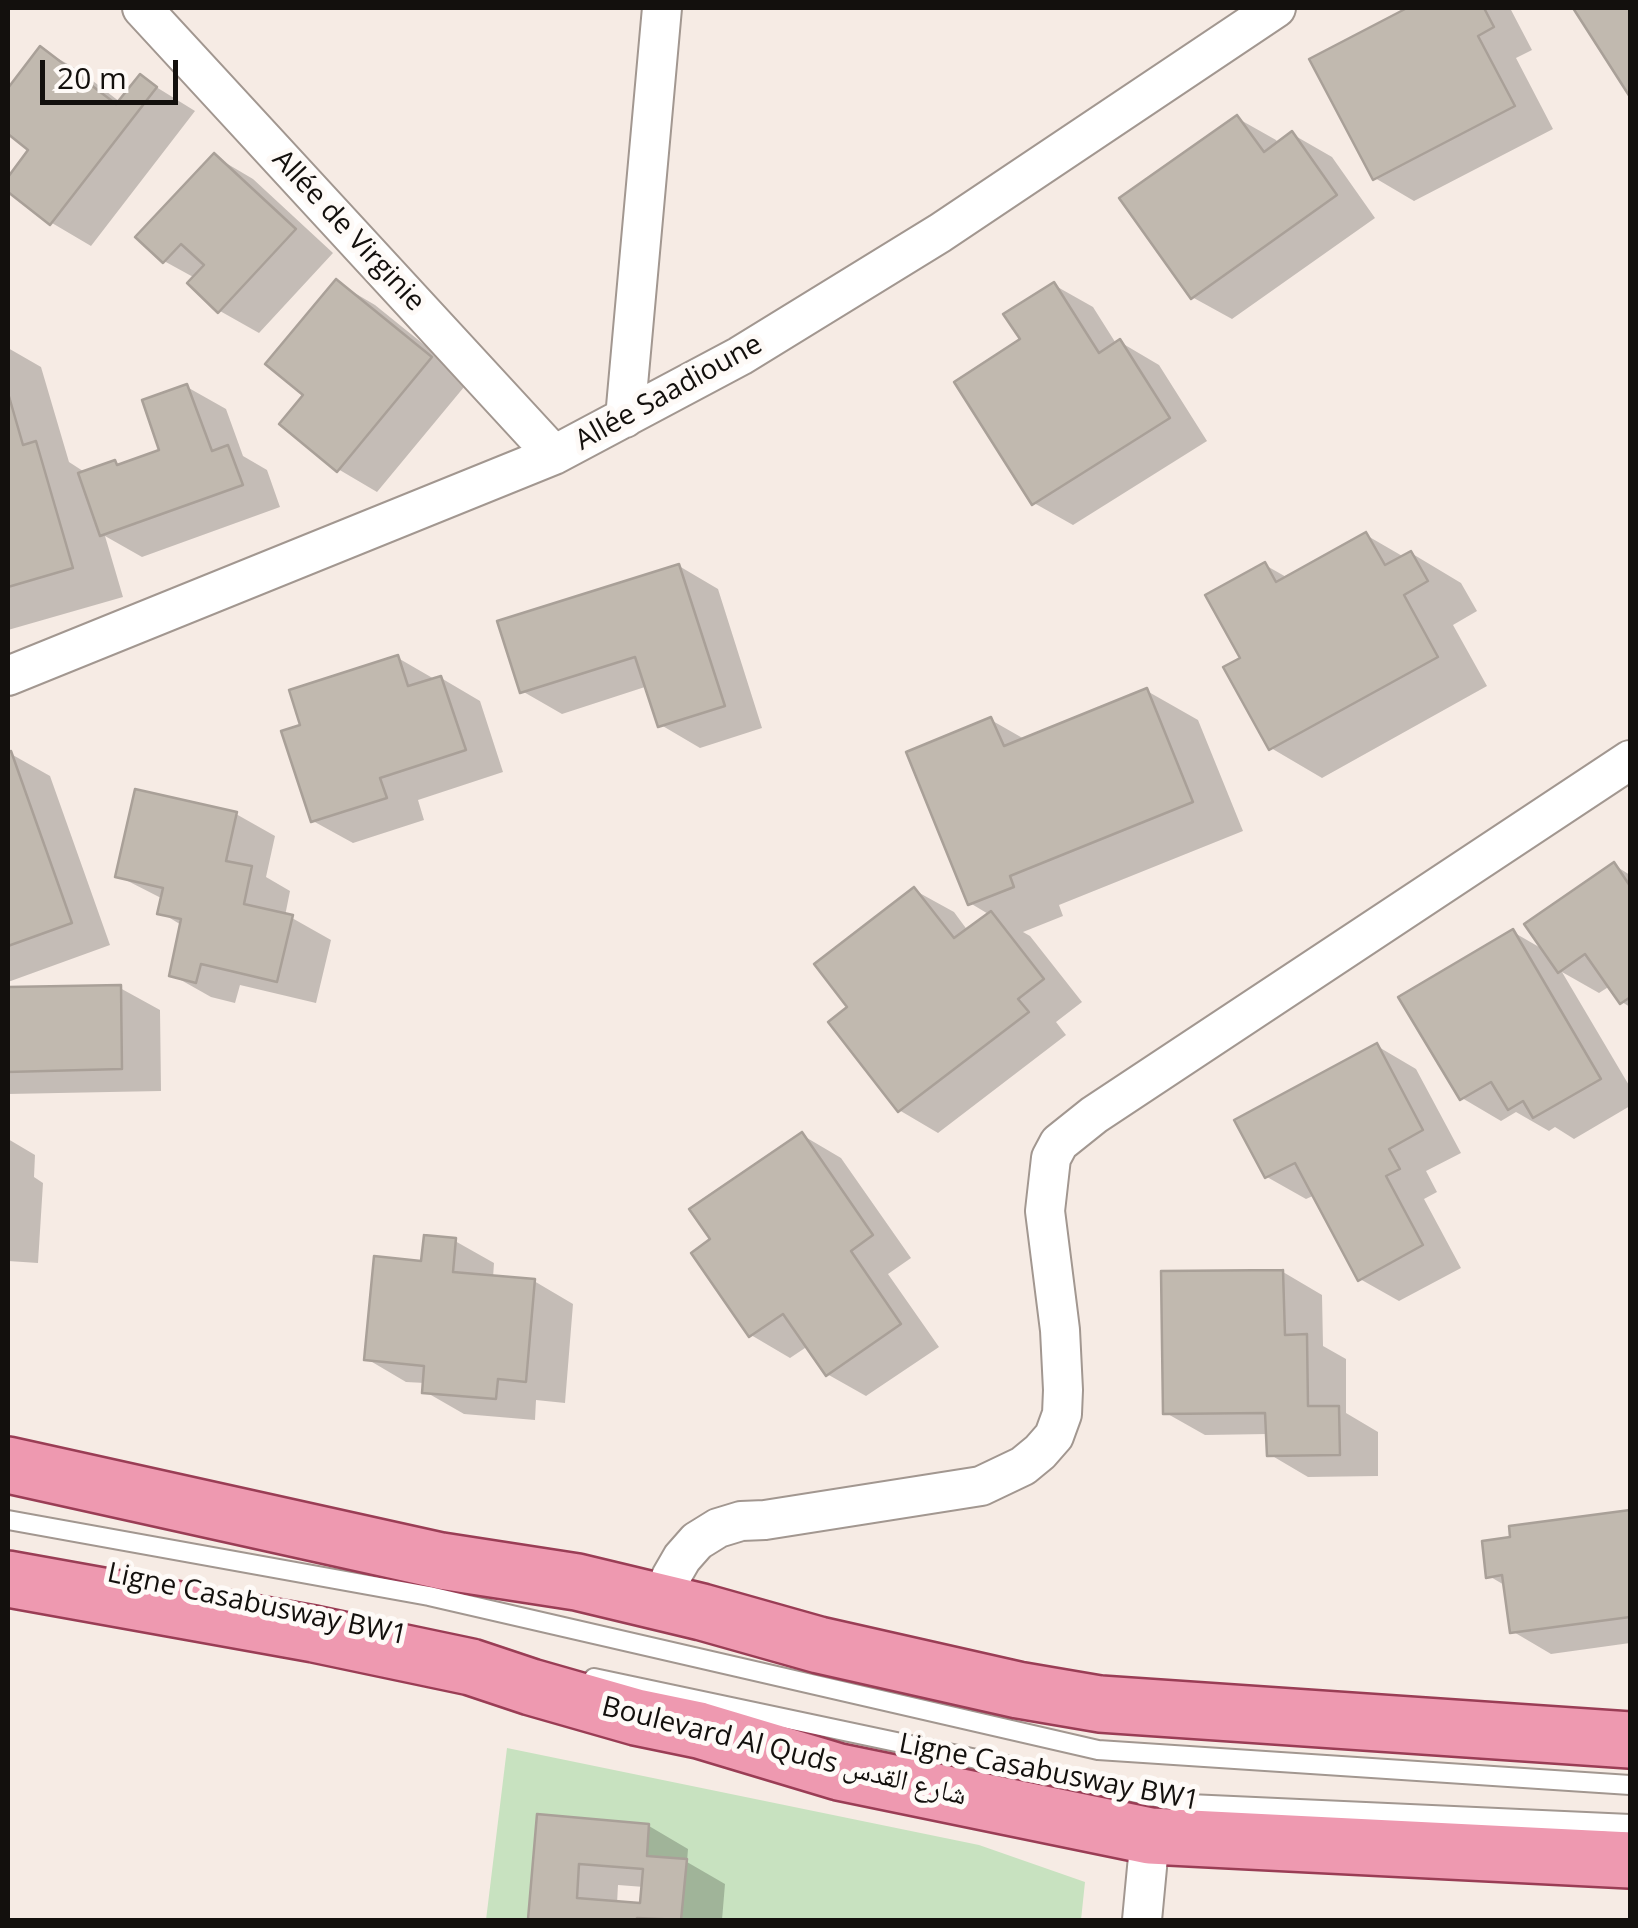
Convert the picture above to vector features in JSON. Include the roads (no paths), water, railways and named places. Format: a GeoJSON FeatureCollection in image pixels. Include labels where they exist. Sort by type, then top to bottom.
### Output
{"type":"FeatureCollection","features":[{"type":"Feature","properties":{"kind":"main road"},"geometry":{"type":"LineString","coordinates":[[8,1465],[440,1562],[578,1582],[894,1664],[1100,1704],[1630,1740]]}},
{"type":"Feature","properties":{"kind":"main road","name":"Boulevard Al Quds شارع القدس"},"geometry":{"type":"LineString","coordinates":[[8,1579],[314,1634],[471,1668],[839,1772],[1150,1836],[1630,1860]]}},
{"type":"Feature","properties":{"kind":"street","name":"Allée de Virginie"},"geometry":{"type":"LineString","coordinates":[[142,8],[554,456]]}},
{"type":"Feature","properties":{"kind":"street"},"geometry":{"type":"LineString","coordinates":[[625,418],[662,8]]}},
{"type":"Feature","properties":{"kind":"street","name":"Allée Saadioune"},"geometry":{"type":"LineString","coordinates":[[8,676],[554,456],[740,356],[940,233],[1276,8]]}},
{"type":"Feature","properties":{"kind":"street"},"geometry":{"type":"LineString","coordinates":[[664,1604],[671,1577],[682,1558],[718,1528],[741,1521],[981,1486],[1023,1466],[1040,1452],[1054,1436],[1062,1414],[1064,1390],[1046,1212],[1050,1158],[1059,1143],[1094,1115],[1630,760]]}},
{"type":"Feature","properties":{"kind":"street"},"geometry":{"type":"LineString","coordinates":[[1142,1920],[1150,1836]]}},
{"type":"Feature","properties":{"kind":"lane","name":"Ligne Casabusway BW1"},"geometry":{"type":"LineString","coordinates":[[8,1520],[429,1596],[1098,1750],[1630,1785]]}},
{"type":"Feature","properties":{"kind":"lane","name":"Ligne Casabusway BW1"},"geometry":{"type":"LineString","coordinates":[[273,1608],[502,1658]]}},
{"type":"Feature","properties":{"kind":"lane","name":"Ligne Casabusway BW1"},"geometry":{"type":"LineString","coordinates":[[579,1674],[1190,1804],[1630,1824]]}}]}
